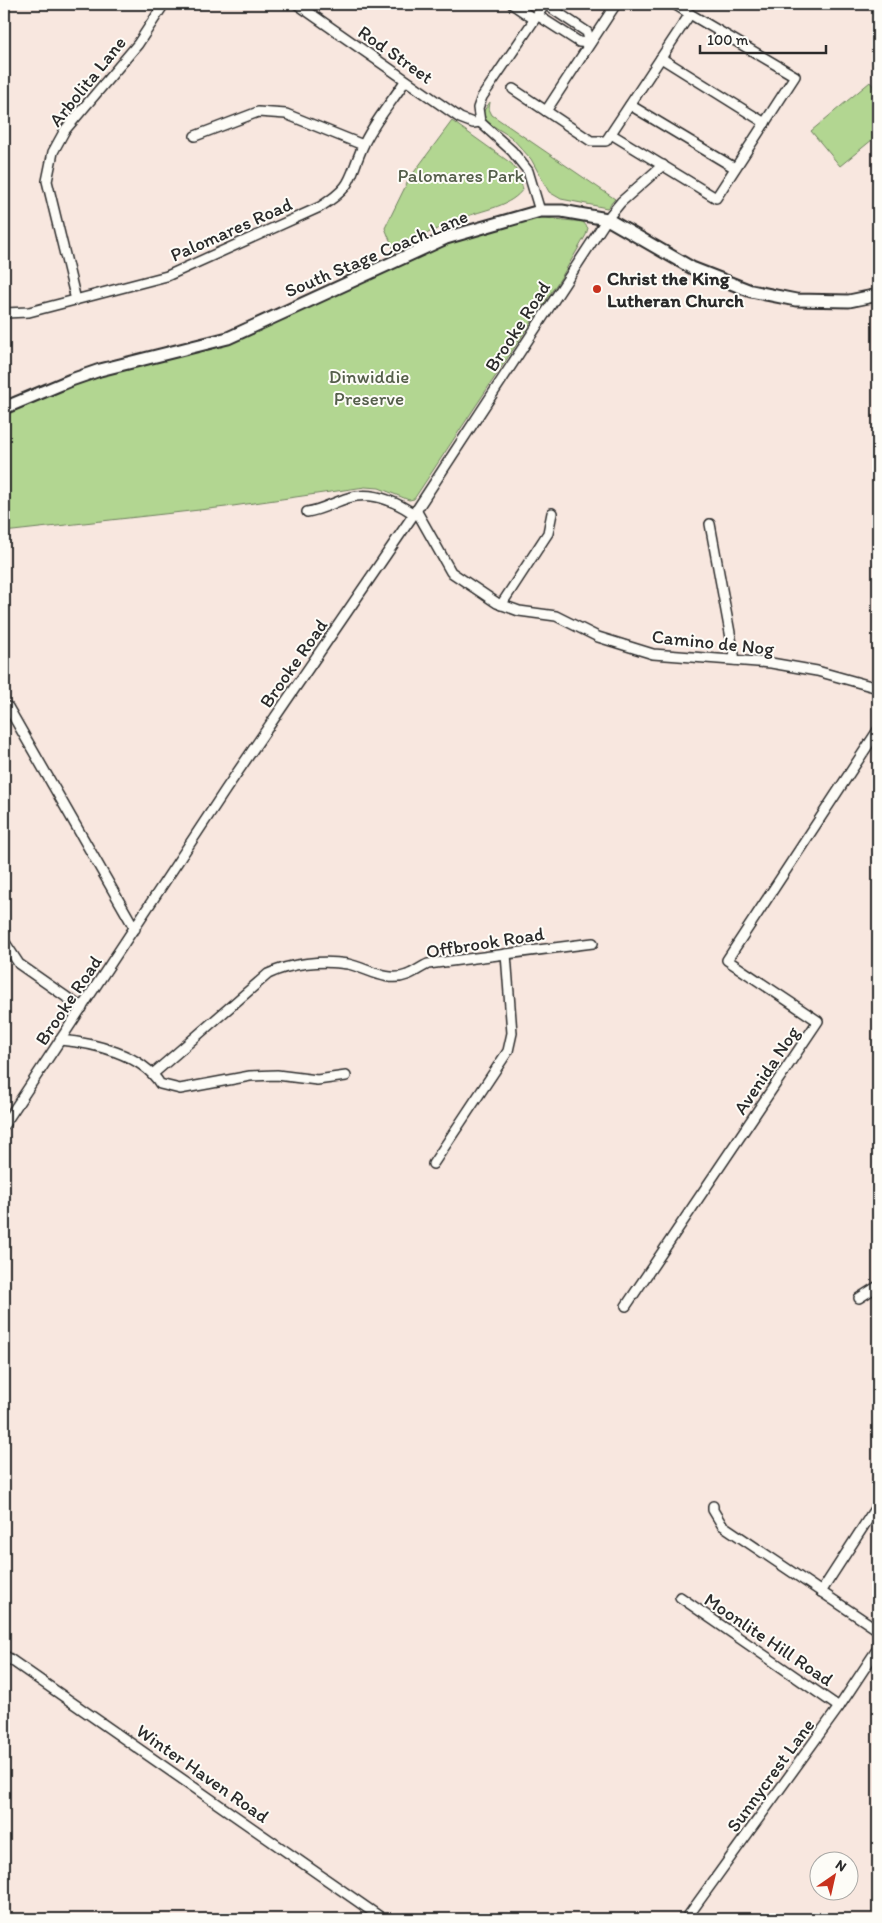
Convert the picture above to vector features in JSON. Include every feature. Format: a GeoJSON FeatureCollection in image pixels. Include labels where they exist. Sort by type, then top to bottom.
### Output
{"type":"FeatureCollection","features":[{"type":"Feature","properties":{"kind":"main road","name":"South Stage Coach Lane"},"geometry":{"type":"LineString","coordinates":[[4,408],[100,370],[228,338],[446,238],[540,211],[562,211],[607,219],[692,268],[751,291],[796,300],[849,301],[878,295]]}},
{"type":"Feature","properties":{"kind":"street","name":"Arbolita Lane"},"geometry":{"type":"LineString","coordinates":[[76,300],[47,181],[52,152],[65,130],[138,44],[164,4]]}},
{"type":"Feature","properties":{"kind":"street","name":"Rod Street"},"geometry":{"type":"LineString","coordinates":[[297,4],[460,118],[473,123],[480,122]]}},
{"type":"Feature","properties":{"kind":"street"},"geometry":{"type":"LineString","coordinates":[[512,4],[579,42],[590,42]]}},
{"type":"Feature","properties":{"kind":"street"},"geometry":{"type":"LineString","coordinates":[[540,211],[528,170],[512,151],[480,122],[478,108],[482,97],[545,4],[587,32],[590,42]]}},
{"type":"Feature","properties":{"kind":"street"},"geometry":{"type":"LineString","coordinates":[[546,111],[616,4]]}},
{"type":"Feature","properties":{"kind":"street"},"geometry":{"type":"LineString","coordinates":[[611,134],[716,198],[795,76],[674,4]]}},
{"type":"Feature","properties":{"kind":"street"},"geometry":{"type":"LineString","coordinates":[[513,89],[591,141],[606,141],[690,14]]}},
{"type":"Feature","properties":{"kind":"street"},"geometry":{"type":"LineString","coordinates":[[661,58],[765,123]]}},
{"type":"Feature","properties":{"kind":"street","name":"Palomares Road"},"geometry":{"type":"LineString","coordinates":[[4,314],[29,312],[167,276],[320,207],[339,195],[352,178],[363,145],[405,81]]}},
{"type":"Feature","properties":{"kind":"street"},"geometry":{"type":"LineString","coordinates":[[630,105],[735,168]]}},
{"type":"Feature","properties":{"kind":"street"},"geometry":{"type":"LineString","coordinates":[[195,136],[258,112],[286,114],[363,145]]}},
{"type":"Feature","properties":{"kind":"street","name":"Brooke Road"},"geometry":{"type":"LineString","coordinates":[[4,1125],[226,790],[415,512],[607,219],[621,202],[662,165]]}},
{"type":"Feature","properties":{"kind":"street"},"geometry":{"type":"LineString","coordinates":[[307,512],[350,497],[368,496],[393,501],[415,512]]}},
{"type":"Feature","properties":{"kind":"street","name":"Camino de Nog"},"geometry":{"type":"LineString","coordinates":[[415,512],[451,572],[501,605],[519,611],[556,616],[598,638],[653,654],[735,660],[817,671],[878,688]]}},
{"type":"Feature","properties":{"kind":"street"},"geometry":{"type":"LineString","coordinates":[[501,605],[548,533],[552,513]]}},
{"type":"Feature","properties":{"kind":"street"},"geometry":{"type":"LineString","coordinates":[[710,524],[735,660]]}},
{"type":"Feature","properties":{"kind":"street"},"geometry":{"type":"LineString","coordinates":[[8,707],[135,929]]}},
{"type":"Feature","properties":{"kind":"street","name":"Avenida Nog"},"geometry":{"type":"LineString","coordinates":[[626,1306],[818,1021],[727,960],[878,730]]}},
{"type":"Feature","properties":{"kind":"street"},"geometry":{"type":"LineString","coordinates":[[4,941],[19,964],[82,1008]]}},
{"type":"Feature","properties":{"kind":"street","name":"Offbrook Road"},"geometry":{"type":"LineString","coordinates":[[154,1074],[268,974],[282,967],[317,963],[348,964],[378,975],[394,977],[407,975],[428,964],[593,943]]}},
{"type":"Feature","properties":{"kind":"street"},"geometry":{"type":"LineString","coordinates":[[432,1164],[508,1051],[512,1033],[506,954]]}},
{"type":"Feature","properties":{"kind":"street"},"geometry":{"type":"LineString","coordinates":[[60,1040],[103,1046],[154,1074],[160,1084],[180,1089],[250,1076],[277,1075],[317,1080],[346,1076]]}},
{"type":"Feature","properties":{"kind":"street"},"geometry":{"type":"LineString","coordinates":[[859,1298],[878,1286]]}},
{"type":"Feature","properties":{"kind":"street"},"geometry":{"type":"LineString","coordinates":[[713,1506],[713,1510],[722,1525],[878,1630]]}},
{"type":"Feature","properties":{"kind":"street"},"geometry":{"type":"LineString","coordinates":[[821,1592],[876,1507]]}},
{"type":"Feature","properties":{"kind":"street","name":"Moonlite Hill Road"},"geometry":{"type":"LineString","coordinates":[[680,1598],[839,1707]]}},
{"type":"Feature","properties":{"kind":"street","name":"Sunnycrest Lane"},"geometry":{"type":"LineString","coordinates":[[686,1919],[839,1707],[878,1648]]}},
{"type":"Feature","properties":{"kind":"street","name":"Winter Haven Road"},"geometry":{"type":"LineString","coordinates":[[4,1655],[383,1919]]}},
{"type":"Feature","properties":{"kind":"green space"},"geometry":{"type":"Polygon","coordinates":[[[870,82],[878,92],[878,135],[840,166],[811,131],[870,82]]]}},
{"type":"Feature","properties":{"kind":"green space"},"geometry":{"type":"Polygon","coordinates":[[[490,102],[489,109],[492,115],[615,199],[607,208],[561,199],[549,192],[531,159],[511,137],[487,122],[483,112],[490,102]]]}},
{"type":"Feature","properties":{"kind":"green space","name":"Palomares Park"},"geometry":{"type":"Polygon","coordinates":[[[452,121],[512,164],[518,173],[523,189],[518,195],[505,203],[449,224],[394,250],[385,228],[409,179],[452,121]]]}},
{"type":"Feature","properties":{"kind":"green space","name":"Dinwiddie Preserve"},"geometry":{"type":"Polygon","coordinates":[[[545,218],[583,222],[588,228],[586,235],[562,276],[414,499],[409,500],[379,488],[365,487],[226,507],[4,532],[4,411],[26,401],[103,374],[236,337],[435,246],[519,219],[545,218]]]}},
{"type":"Feature","properties":{"kind":"place","name":"Christ the King Lutheran Church"},"geometry":{"type":"Point","coordinates":[597,289]}}]}
